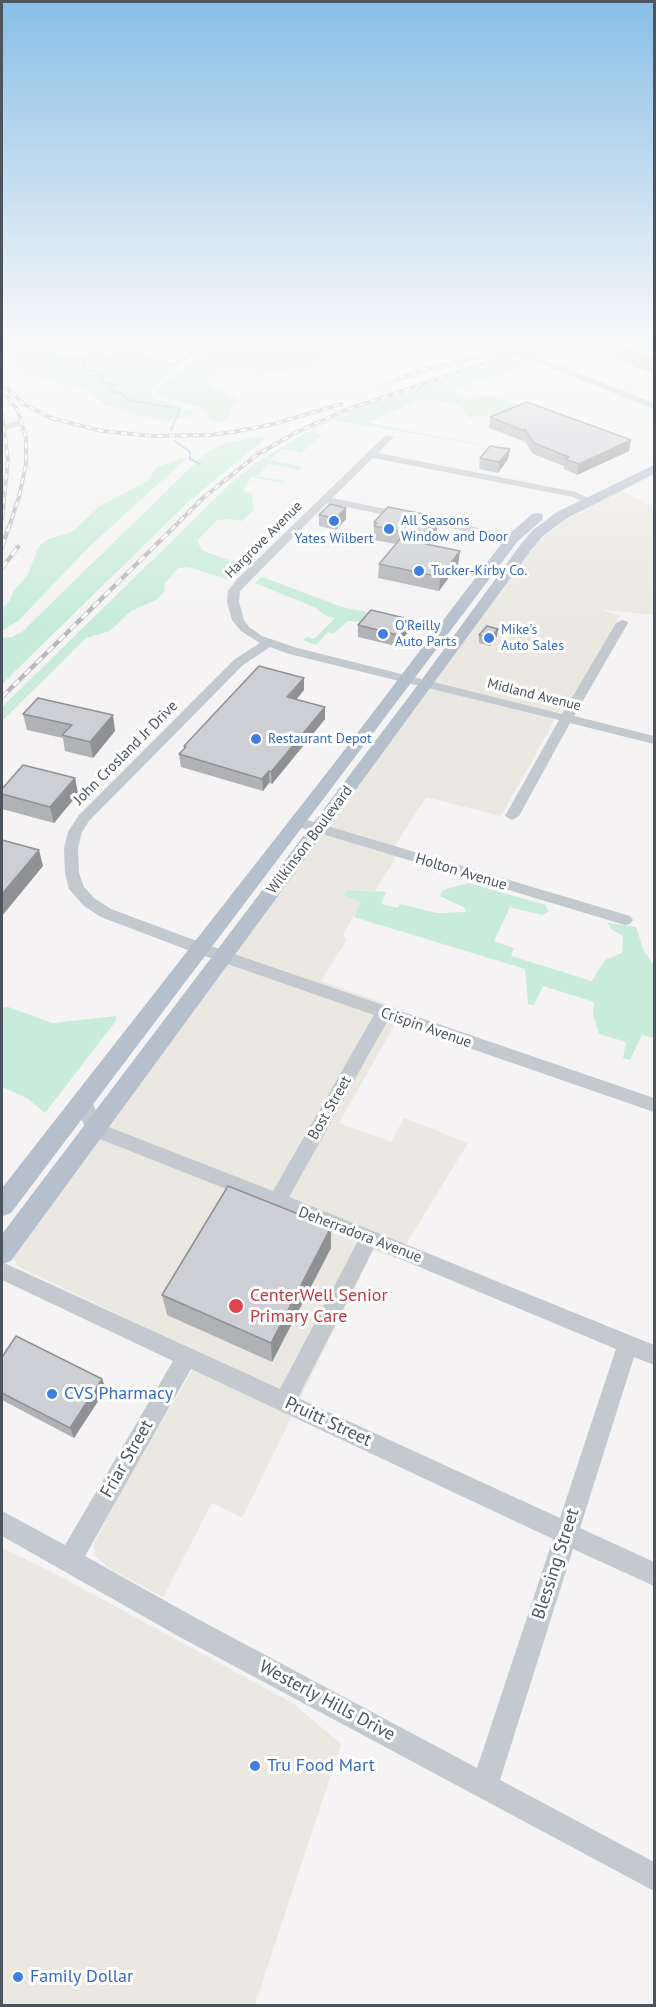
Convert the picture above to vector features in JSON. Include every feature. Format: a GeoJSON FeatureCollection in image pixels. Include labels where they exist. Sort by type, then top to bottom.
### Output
{"type":"FeatureCollection","features":[{"type":"Feature","properties":{"kind":"main road","name":"Wilkinson Boulevard"},"geometry":{"type":"LineString","coordinates":[[2,1252],[426,685],[526,547],[551,522],[582,498],[654,459]]}},
{"type":"Feature","properties":{"kind":"main road","name":"Wilkinson Boulevard"},"geometry":{"type":"LineString","coordinates":[[2,1206],[407,681],[513,538],[536,518],[654,469]]}},
{"type":"Feature","properties":{"kind":"street","name":"Hargrove Avenue"},"geometry":{"type":"LineString","coordinates":[[387,439],[234,591],[233,602],[238,620],[245,629],[268,643],[407,681]]}},
{"type":"Feature","properties":{"kind":"street"},"geometry":{"type":"LineString","coordinates":[[372,455],[582,498]]}},
{"type":"Feature","properties":{"kind":"street"},"geometry":{"type":"LineString","coordinates":[[326,500],[513,538]]}},
{"type":"Feature","properties":{"kind":"street"},"geometry":{"type":"LineString","coordinates":[[512,816],[622,623]]}},
{"type":"Feature","properties":{"kind":"street","name":"John Crosland Jr Drive"},"geometry":{"type":"LineString","coordinates":[[199,948],[106,913],[89,902],[77,889],[72,873],[70,848],[75,832],[90,812],[239,662],[268,643]]}},
{"type":"Feature","properties":{"kind":"street","name":"Midland Avenue"},"geometry":{"type":"LineString","coordinates":[[407,681],[654,740]]}},
{"type":"Feature","properties":{"kind":"street","name":"Holton Avenue"},"geometry":{"type":"LineString","coordinates":[[297,822],[625,920]]}},
{"type":"Feature","properties":{"kind":"street","name":"Crispin Avenue"},"geometry":{"type":"LineString","coordinates":[[199,948],[654,1105]]}},
{"type":"Feature","properties":{"kind":"street","name":"Bost Street"},"geometry":{"type":"LineString","coordinates":[[276,1202],[384,1013]]}},
{"type":"Feature","properties":{"kind":"street"},"geometry":{"type":"LineString","coordinates":[[84,1100],[93,1129]]}},
{"type":"Feature","properties":{"kind":"street","name":"Deherradora Avenue"},"geometry":{"type":"LineString","coordinates":[[93,1129],[370,1237],[654,1354]]}},
{"type":"Feature","properties":{"kind":"street"},"geometry":{"type":"LineString","coordinates":[[285,1402],[370,1237]]}},
{"type":"Feature","properties":{"kind":"street","name":"Pruitt Street"},"geometry":{"type":"LineString","coordinates":[[2,1271],[654,1574]]}},
{"type":"Feature","properties":{"kind":"street","name":"Blessing Street"},"geometry":{"type":"LineString","coordinates":[[485,1785],[628,1343]]}},
{"type":"Feature","properties":{"kind":"street","name":"Friar Street"},"geometry":{"type":"LineString","coordinates":[[69,1562],[186,1358]]}},
{"type":"Feature","properties":{"kind":"street","name":"Westerly Hills Drive"},"geometry":{"type":"LineString","coordinates":[[2,1523],[69,1562],[654,1877]]}},
{"type":"Feature","properties":{"kind":"shaded area"},"geometry":{"type":"Polygon","coordinates":[[[620,490],[654,507],[654,615],[600,609],[620,616],[564,709],[559,712],[501,816],[426,797],[394,847],[395,859],[375,891],[347,890],[343,895],[362,902],[343,934],[346,941],[321,981],[403,1010],[339,1123],[391,1142],[404,1118],[468,1143],[397,1259],[373,1250],[242,1518],[212,1503],[163,1597],[107,1567],[95,1555],[94,1543],[126,1483],[202,1354],[17,1266],[14,1257],[534,545],[562,522],[620,490]]]}},
{"type":"Feature","properties":{"kind":"shaded area"},"geometry":{"type":"Polygon","coordinates":[[[2,1548],[54,1573],[294,1704],[341,1744],[255,2005],[2,2005],[2,1548]]]}},
{"type":"Feature","properties":{"kind":"green space"},"geometry":{"type":"Polygon","coordinates":[[[265,439],[187,503],[2,684],[2,638],[12,637],[22,632],[200,458],[226,443],[265,439]]]}},
{"type":"Feature","properties":{"kind":"green space"},"geometry":{"type":"Polygon","coordinates":[[[296,439],[318,439],[301,453],[281,449],[271,460],[302,467],[299,470],[269,464],[257,476],[284,481],[283,483],[252,477],[243,490],[252,494],[254,510],[242,521],[217,520],[197,541],[202,550],[241,565],[227,579],[188,567],[178,568],[164,584],[165,591],[158,599],[131,611],[110,631],[86,638],[2,721],[2,707],[231,483],[256,463],[296,439]]]}},
{"type":"Feature","properties":{"kind":"green space"},"geometry":{"type":"Polygon","coordinates":[[[442,439],[450,439],[513,451],[442,439]]]}},
{"type":"Feature","properties":{"kind":"green space"},"geometry":{"type":"Polygon","coordinates":[[[186,459],[90,546],[18,621],[2,631],[2,608],[9,602],[13,592],[28,574],[39,546],[46,540],[72,532],[100,506],[147,481],[157,467],[186,459]]]}},
{"type":"Feature","properties":{"kind":"green space"},"geometry":{"type":"Polygon","coordinates":[[[262,577],[342,607],[372,613],[366,622],[348,621],[333,634],[328,632],[316,645],[303,640],[307,637],[314,639],[335,618],[328,617],[316,608],[255,583],[262,577]]]}},
{"type":"Feature","properties":{"kind":"green space"},"geometry":{"type":"Polygon","coordinates":[[[469,883],[546,905],[548,912],[542,915],[510,907],[494,941],[514,948],[511,956],[592,981],[605,960],[622,953],[623,936],[612,930],[608,923],[636,927],[644,951],[654,966],[654,1038],[642,1035],[630,1060],[623,1058],[626,1042],[599,1034],[593,1015],[594,1002],[543,986],[534,1005],[528,1004],[525,969],[354,917],[361,902],[343,895],[347,890],[386,892],[381,904],[398,908],[400,904],[437,913],[466,912],[465,908],[440,896],[443,890],[469,883]]]}},
{"type":"Feature","properties":{"kind":"green space"},"geometry":{"type":"Polygon","coordinates":[[[8,1007],[53,1023],[116,1016],[115,1022],[45,1113],[27,1098],[2,1087],[2,1008],[8,1007]]]}},
{"type":"Feature","properties":{"kind":"building"},"geometry":{"type":"Polygon","coordinates":[[[531,439],[631,440],[579,464],[565,459],[569,457],[534,443],[531,439]]]}},
{"type":"Feature","properties":{"kind":"building"},"geometry":{"type":"Polygon","coordinates":[[[490,446],[510,449],[499,462],[480,458],[490,446]]]}},
{"type":"Feature","properties":{"kind":"building"},"geometry":{"type":"Polygon","coordinates":[[[330,504],[346,508],[336,518],[319,515],[330,504]]]}},
{"type":"Feature","properties":{"kind":"building"},"geometry":{"type":"Polygon","coordinates":[[[388,507],[438,517],[416,542],[460,551],[440,577],[379,564],[406,532],[374,526],[377,523],[374,522],[388,507]]]}},
{"type":"Feature","properties":{"kind":"building"},"geometry":{"type":"Polygon","coordinates":[[[371,610],[409,619],[397,635],[358,625],[371,610]]]}},
{"type":"Feature","properties":{"kind":"building"},"geometry":{"type":"Polygon","coordinates":[[[487,626],[498,629],[491,638],[479,635],[487,626]]]}},
{"type":"Feature","properties":{"kind":"building","name":"Restaurant Depot"},"geometry":{"type":"Polygon","coordinates":[[[259,666],[304,678],[287,697],[325,707],[271,772],[269,771],[262,779],[179,754],[186,747],[184,746],[259,666]]]}},
{"type":"Feature","properties":{"kind":"building"},"geometry":{"type":"Polygon","coordinates":[[[38,698],[113,715],[90,742],[62,735],[72,725],[23,714],[38,698]]]}},
{"type":"Feature","properties":{"kind":"building"},"geometry":{"type":"Polygon","coordinates":[[[23,765],[75,778],[50,807],[2,794],[2,789],[23,765]]]}},
{"type":"Feature","properties":{"kind":"building"},"geometry":{"type":"Polygon","coordinates":[[[2,840],[39,850],[2,894],[2,840]]]}},
{"type":"Feature","properties":{"kind":"building"},"geometry":{"type":"Polygon","coordinates":[[[228,1186],[331,1227],[271,1343],[162,1295],[228,1186]]]}},
{"type":"Feature","properties":{"kind":"building","name":"CVS Pharmacy"},"geometry":{"type":"Polygon","coordinates":[[[16,1336],[102,1379],[70,1428],[2,1393],[2,1357],[16,1336]]]}},
{"type":"Feature","properties":{"kind":"waterway"},"geometry":{"type":"LineString","coordinates":[[175,441],[190,452],[190,459],[200,464]]}},
{"type":"Feature","properties":{"kind":"railway"},"geometry":{"type":"LineString","coordinates":[[2,519],[8,460],[5,439]]}},
{"type":"Feature","properties":{"kind":"railway"},"geometry":{"type":"LineString","coordinates":[[8,530],[19,497],[26,464],[26,439]]}},
{"type":"Feature","properties":{"kind":"railway"},"geometry":{"type":"LineString","coordinates":[[172,529],[204,497],[258,454],[285,439]]}},
{"type":"Feature","properties":{"kind":"railway"},"geometry":{"type":"LineString","coordinates":[[2,547],[8,529]]}},
{"type":"Feature","properties":{"kind":"railway"},"geometry":{"type":"LineString","coordinates":[[2,697],[172,529]]}},
{"type":"Feature","properties":{"kind":"railway"},"geometry":{"type":"LineString","coordinates":[[2,568],[18,547]]}},
{"type":"Feature","properties":{"kind":"place","name":"Yates Wilbert"},"geometry":{"type":"Point","coordinates":[334,521]}},
{"type":"Feature","properties":{"kind":"place","name":"All Seasons Window and Door"},"geometry":{"type":"Point","coordinates":[389,529]}},
{"type":"Feature","properties":{"kind":"place","name":"Tucker-Kirby Co."},"geometry":{"type":"Point","coordinates":[419,571]}},
{"type":"Feature","properties":{"kind":"place","name":"O'Reilly Auto Parts"},"geometry":{"type":"Point","coordinates":[383,634]}},
{"type":"Feature","properties":{"kind":"place","name":"Mike's Auto Sales"},"geometry":{"type":"Point","coordinates":[489,638]}},
{"type":"Feature","properties":{"kind":"place","name":"Restaurant Depot"},"geometry":{"type":"Point","coordinates":[256,739]}},
{"type":"Feature","properties":{"kind":"place","name":"CenterWell Senior Primary Care"},"geometry":{"type":"Point","coordinates":[236,1306]}},
{"type":"Feature","properties":{"kind":"place","name":"CVS Pharmacy"},"geometry":{"type":"Point","coordinates":[52,1394]}},
{"type":"Feature","properties":{"kind":"place","name":"Tru Food Mart"},"geometry":{"type":"Point","coordinates":[255,1766]}},
{"type":"Feature","properties":{"kind":"place","name":"Family Dollar"},"geometry":{"type":"Point","coordinates":[18,1977]}}]}
